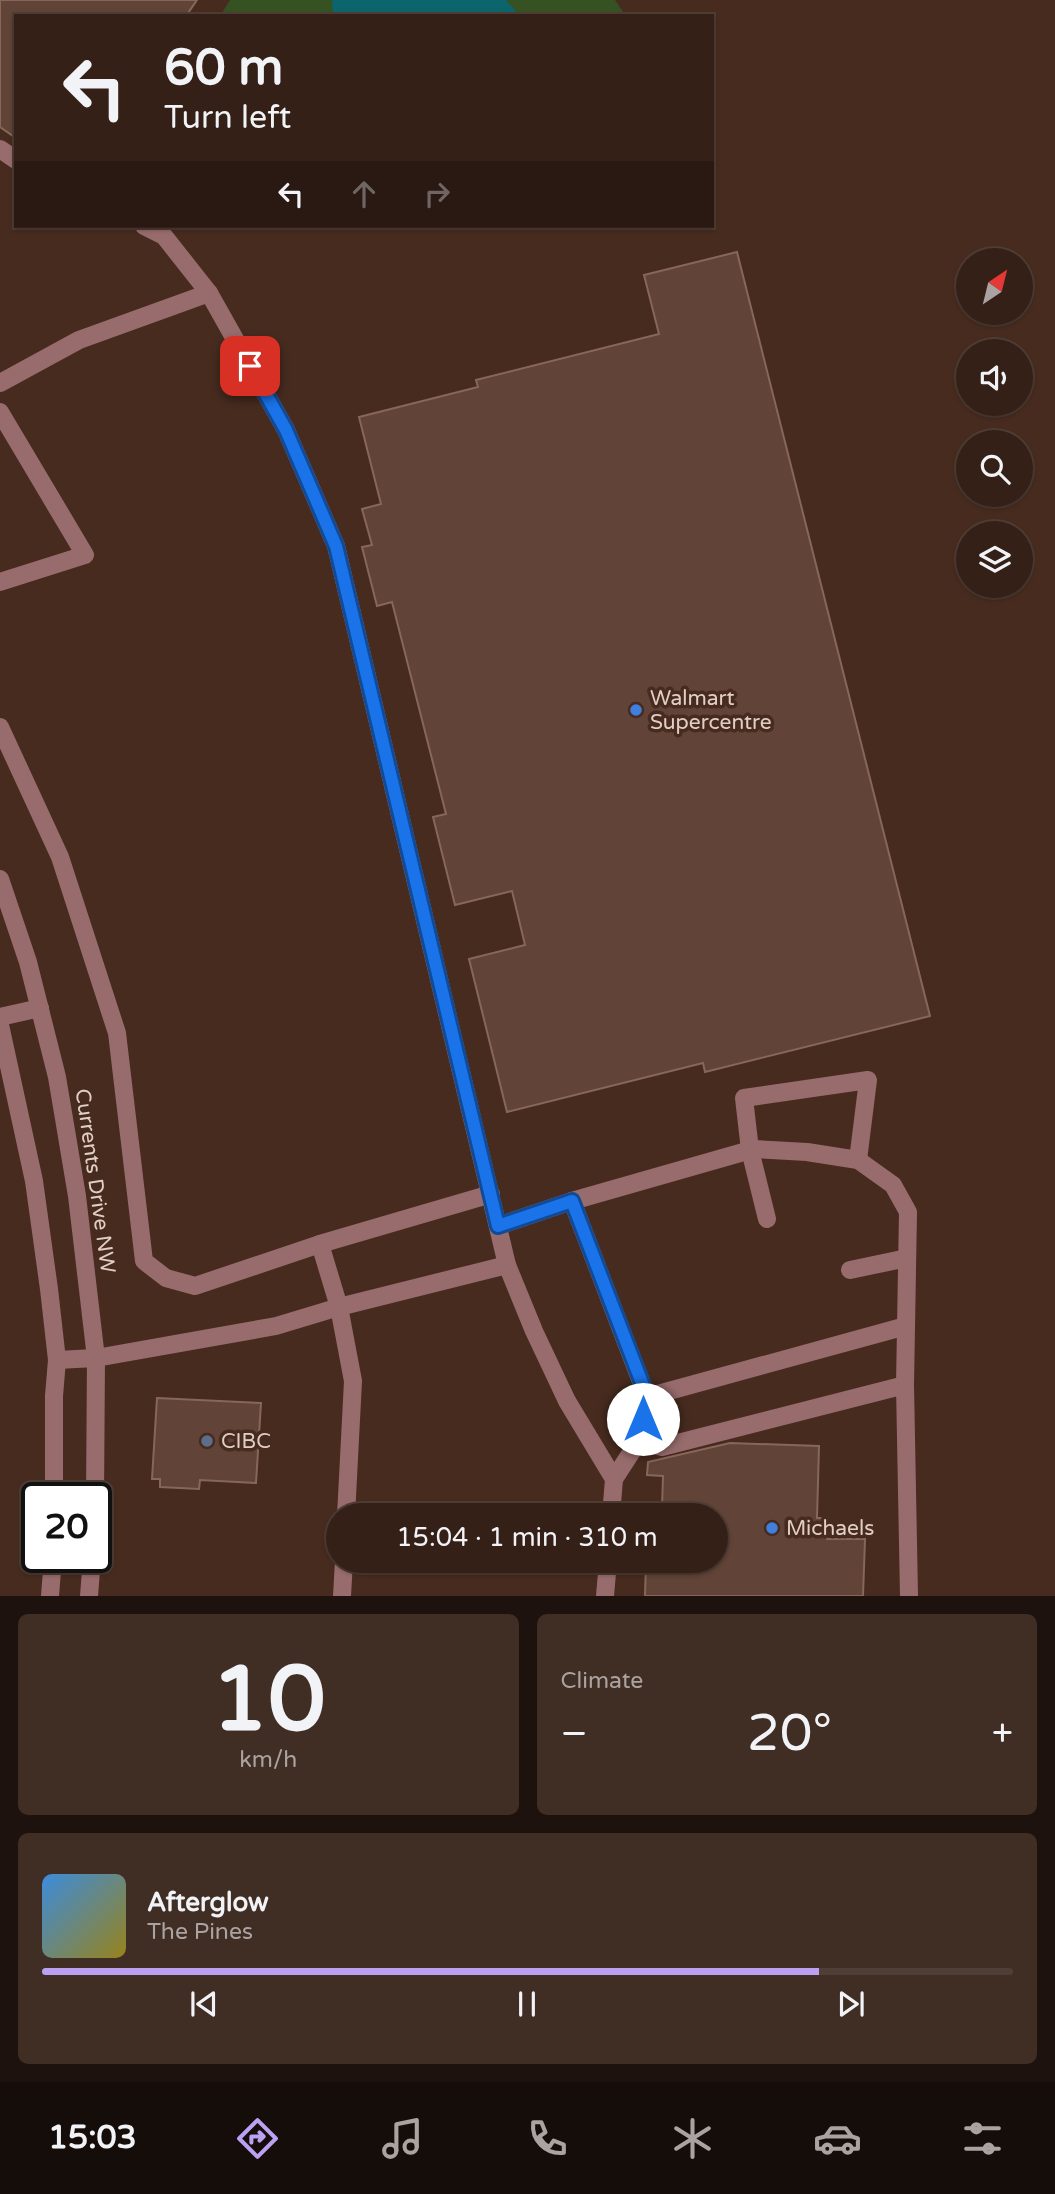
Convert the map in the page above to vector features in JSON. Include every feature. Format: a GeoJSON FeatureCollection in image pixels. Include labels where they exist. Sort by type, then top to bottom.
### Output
{"type":"FeatureCollection","features":[{"type":"Feature","properties":{"kind":"street"},"geometry":{"type":"LineString","coordinates":[[148,228],[164,236],[209,293],[286,430],[336,546],[507,1265],[567,1401],[614,1479]]}},
{"type":"Feature","properties":{"kind":"street"},"geometry":{"type":"LineString","coordinates":[[0,383],[79,340],[209,293]]}},
{"type":"Feature","properties":{"kind":"street"},"geometry":{"type":"LineString","coordinates":[[0,412],[85,555],[0,582]]}},
{"type":"Feature","properties":{"kind":"street"},"geometry":{"type":"LineString","coordinates":[[0,727],[60,857],[117,1033],[144,1261],[166,1278],[195,1286],[320,1244],[491,1194]]}},
{"type":"Feature","properties":{"kind":"street","name":"Currents Drive NW"},"geometry":{"type":"LineString","coordinates":[[0,879],[28,962],[40,1008],[57,1077],[75,1182],[96,1357],[95,1482]]}},
{"type":"Feature","properties":{"kind":"street"},"geometry":{"type":"LineString","coordinates":[[0,1017],[40,1008]]}},
{"type":"Feature","properties":{"kind":"street"},"geometry":{"type":"LineString","coordinates":[[0,1025],[34,1181],[57,1360],[54,1396],[54,1482]]}},
{"type":"Feature","properties":{"kind":"street"},"geometry":{"type":"LineString","coordinates":[[767,1219],[750,1150],[744,1098],[867,1080],[858,1160]]}},
{"type":"Feature","properties":{"kind":"street"},"geometry":{"type":"LineString","coordinates":[[498,1226],[572,1201],[750,1150],[807,1152],[858,1160],[893,1185],[908,1212],[905,1385],[909,1595]]}},
{"type":"Feature","properties":{"kind":"street"},"geometry":{"type":"LineString","coordinates":[[572,1201],[647,1396],[638,1442],[614,1479],[612,1503]]}},
{"type":"Feature","properties":{"kind":"street"},"geometry":{"type":"LineString","coordinates":[[320,1244],[340,1307],[353,1381],[347,1503]]}},
{"type":"Feature","properties":{"kind":"street"},"geometry":{"type":"LineString","coordinates":[[850,1270],[907,1258]]}},
{"type":"Feature","properties":{"kind":"street"},"geometry":{"type":"LineString","coordinates":[[57,1360],[96,1357],[276,1326],[507,1265]]}},
{"type":"Feature","properties":{"kind":"street"},"geometry":{"type":"LineString","coordinates":[[647,1396],[906,1326]]}},
{"type":"Feature","properties":{"kind":"street"},"geometry":{"type":"LineString","coordinates":[[638,1442],[662,1447],[905,1385]]}},
{"type":"Feature","properties":{"kind":"street"},"geometry":{"type":"LineString","coordinates":[[50,1595],[52,1573]]}},
{"type":"Feature","properties":{"kind":"street"},"geometry":{"type":"LineString","coordinates":[[89,1595],[91,1573]]}},
{"type":"Feature","properties":{"kind":"street"},"geometry":{"type":"LineString","coordinates":[[342,1595],[343,1573]]}},
{"type":"Feature","properties":{"kind":"street"},"geometry":{"type":"LineString","coordinates":[[605,1595],[607,1573]]}},
{"type":"Feature","properties":{"kind":"green space"},"geometry":{"type":"Polygon","coordinates":[[[230,0],[615,0],[625,14],[221,14],[230,0]]]}},
{"type":"Feature","properties":{"kind":"water"},"geometry":{"type":"Polygon","coordinates":[[[332,0],[506,0],[518,14],[333,14],[332,0]]]}},
{"type":"Feature","properties":{"kind":"building"},"geometry":{"type":"Polygon","coordinates":[[[0,0],[197,0],[187,14],[14,14],[14,137],[0,127],[0,0]]]}},
{"type":"Feature","properties":{"kind":"building","name":"Walmart Supercentre"},"geometry":{"type":"Polygon","coordinates":[[[737,252],[930,1016],[705,1072],[703,1063],[507,1112],[469,959],[525,945],[512,891],[455,905],[433,817],[446,814],[392,602],[377,606],[362,547],[372,545],[362,509],[381,504],[359,417],[478,387],[476,380],[659,334],[644,275],[737,252]]]}},
{"type":"Feature","properties":{"kind":"building","name":"CIBC"},"geometry":{"type":"Polygon","coordinates":[[[157,1398],[261,1403],[256,1483],[200,1480],[199,1489],[160,1487],[160,1479],[152,1479],[157,1398]]]}},
{"type":"Feature","properties":{"kind":"building","name":"Michaels"},"geometry":{"type":"Polygon","coordinates":[[[730,1443],[819,1446],[817,1518],[828,1518],[827,1539],[865,1539],[863,1596],[645,1596],[646,1573],[728,1573],[728,1503],[662,1503],[663,1476],[647,1475],[648,1462],[730,1443]]]}},
{"type":"Feature","properties":{"kind":"place","name":"Walmart Supercentre"},"geometry":{"type":"Point","coordinates":[636,710]}},
{"type":"Feature","properties":{"kind":"place","name":"CIBC"},"geometry":{"type":"Point","coordinates":[207,1441]}},
{"type":"Feature","properties":{"kind":"place","name":"Michaels"},"geometry":{"type":"Point","coordinates":[772,1528]}},
{"type":"Feature","properties":{"kind":"route"},"geometry":{"type":"LineString","coordinates":[[250,366],[286,430],[336,546],[498,1226],[572,1201],[647,1396],[643,1419]]}}]}
